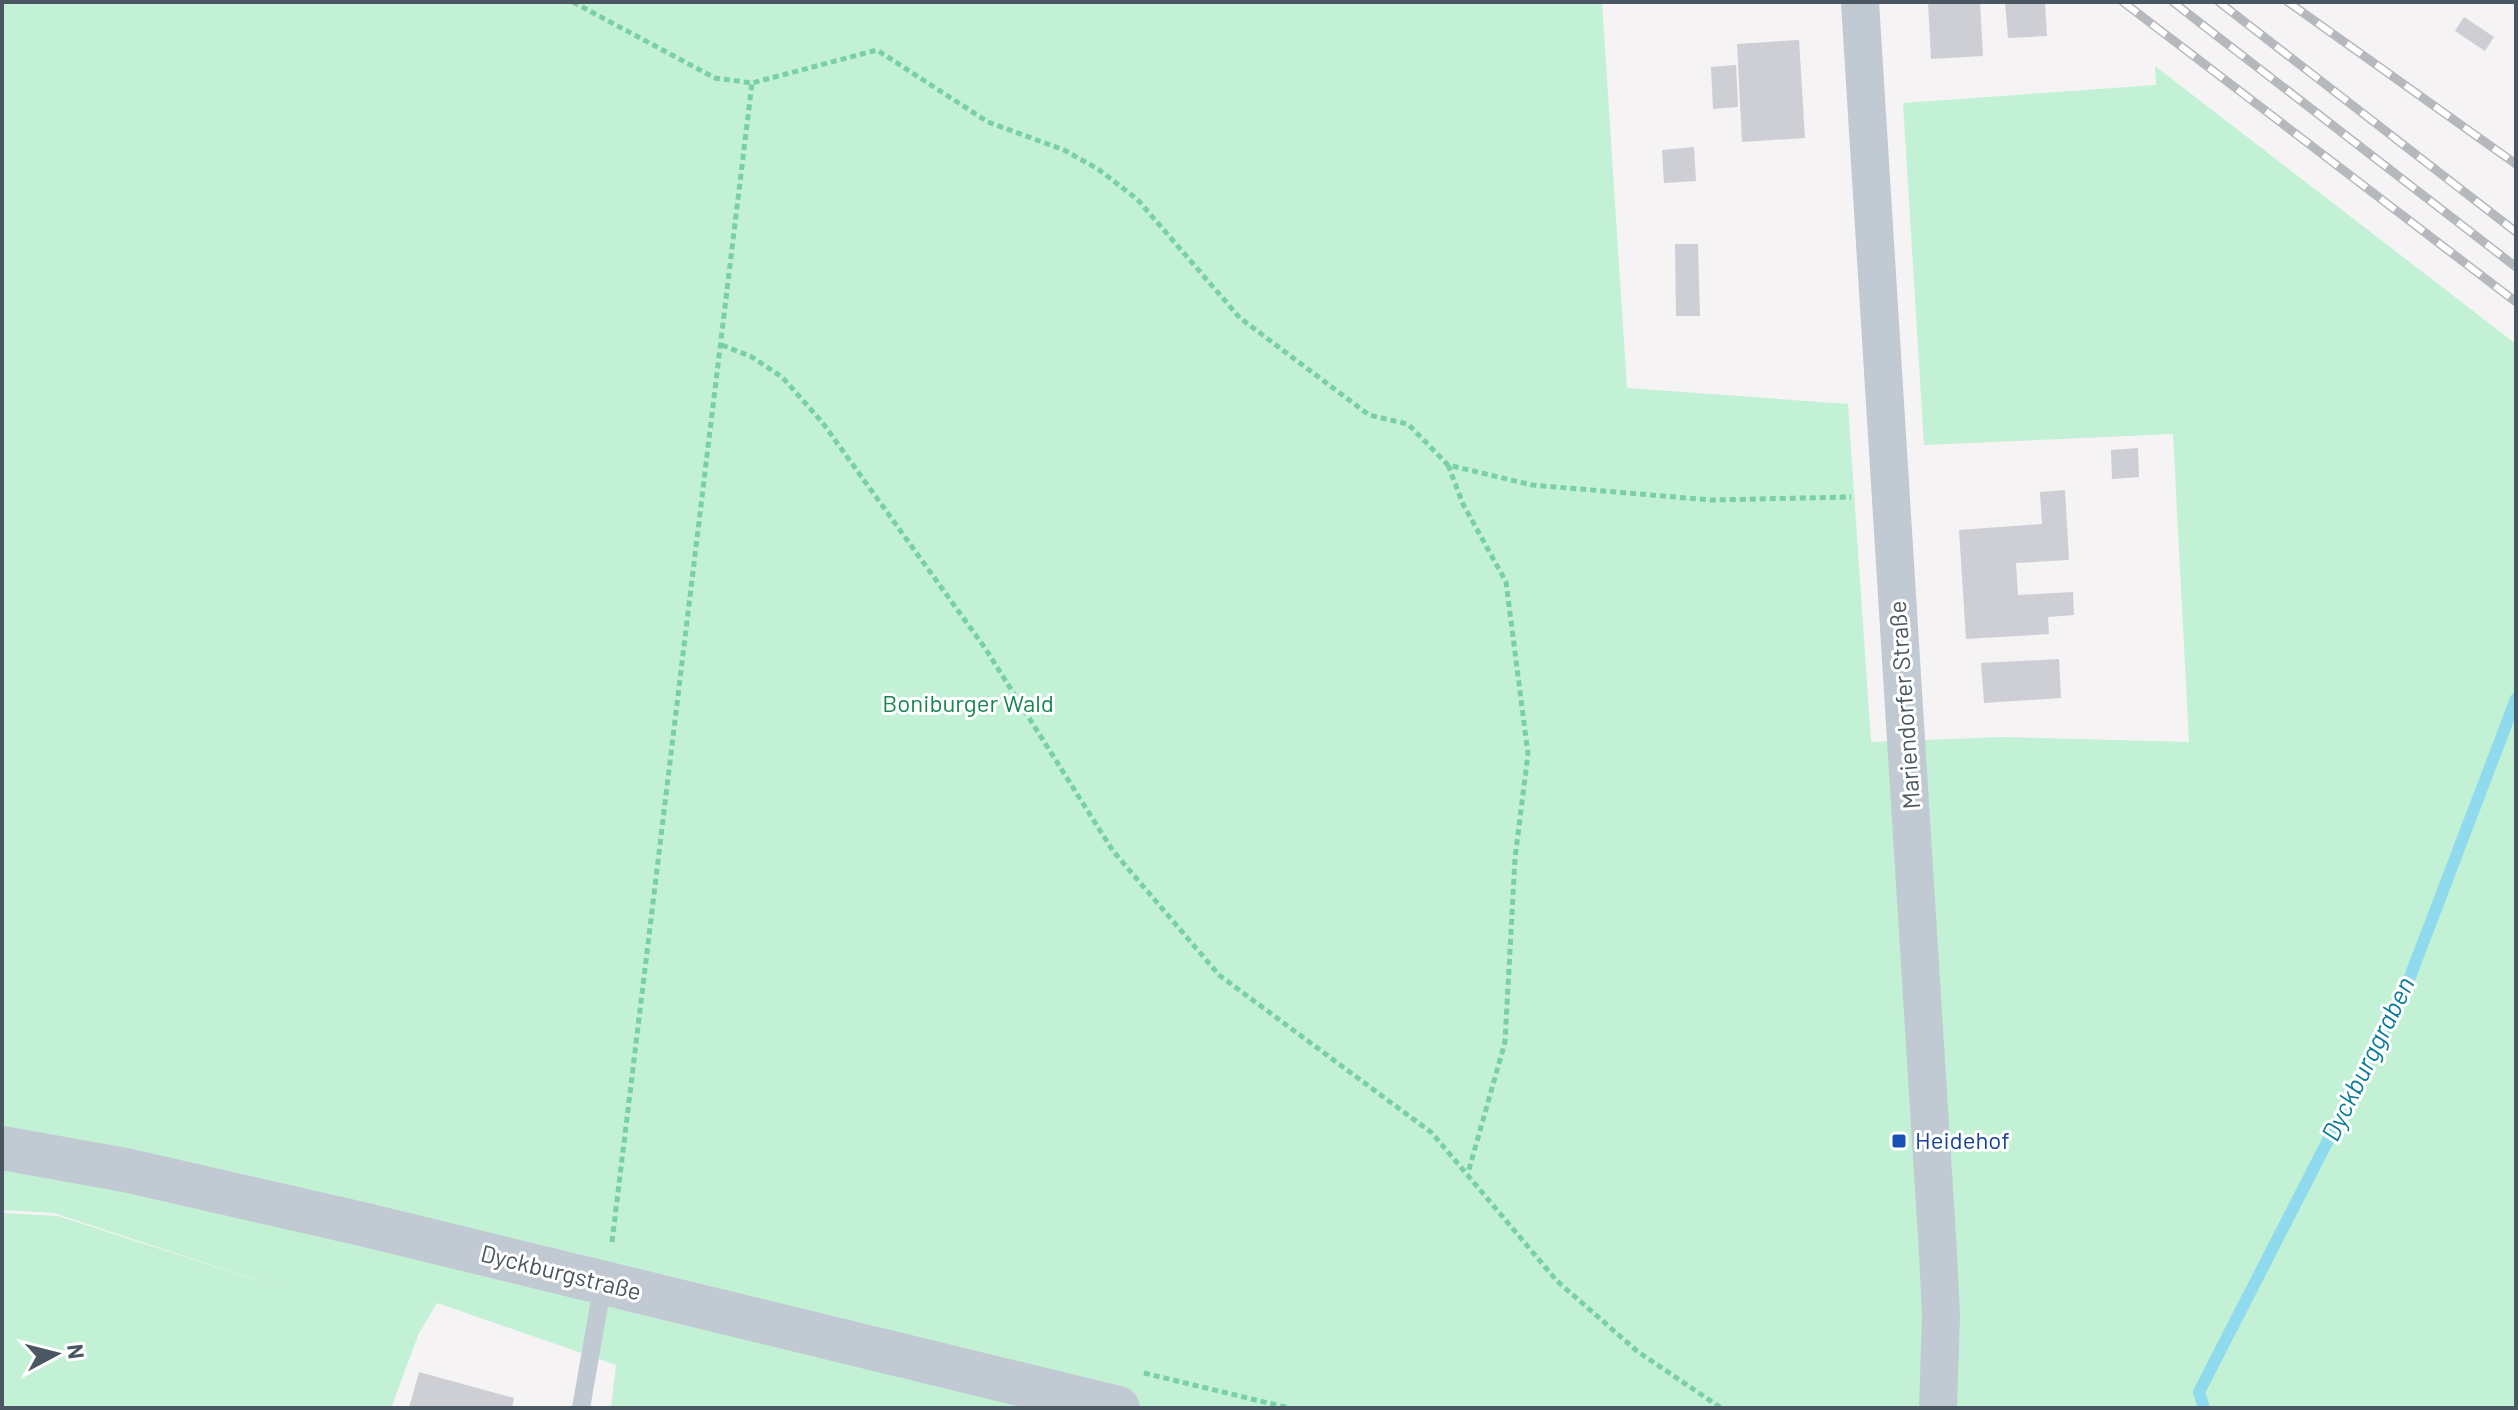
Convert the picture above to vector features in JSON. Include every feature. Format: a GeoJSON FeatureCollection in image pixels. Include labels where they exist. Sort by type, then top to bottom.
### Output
{"type":"FeatureCollection","features":[{"type":"Feature","properties":{"kind":"street","name":"Mariendorfer Straße"},"geometry":{"type":"LineString","coordinates":[[1860,2],[1939,1269],[1938,1408]]}},
{"type":"Feature","properties":{"kind":"street","name":"Dyckburgstraße"},"geometry":{"type":"LineString","coordinates":[[2,1148],[607,1264],[1118,1408]]}},
{"type":"Feature","properties":{"kind":"lane"},"geometry":{"type":"LineString","coordinates":[[581,1408],[607,1264]]}},
{"type":"Feature","properties":{"kind":"path"},"geometry":{"type":"LineString","coordinates":[[573,2],[715,78],[752,83],[877,50],[988,122],[1064,150],[1098,169],[1137,199],[1240,318],[1369,415],[1408,424],[1448,465],[1463,504],[1506,582],[1528,754],[1515,858],[1505,1042],[1468,1174]]}},
{"type":"Feature","properties":{"kind":"path"},"geometry":{"type":"LineString","coordinates":[[607,1264],[752,83]]}},
{"type":"Feature","properties":{"kind":"path"},"geometry":{"type":"LineString","coordinates":[[722,345],[752,357],[782,377],[822,422],[985,648],[1113,851],[1204,958],[1241,995],[1432,1133],[1531,1253],[1603,1324],[1669,1375],[1721,1408]]}},
{"type":"Feature","properties":{"kind":"path"},"geometry":{"type":"LineString","coordinates":[[1448,465],[1532,485],[1711,500],[1892,496]]}},
{"type":"Feature","properties":{"kind":"green space","name":"Boniburger Wald"},"geometry":{"type":"Polygon","coordinates":[[[2,2],[1602,2],[1627,388],[1848,404],[1871,742],[2002,737],[2189,742],[2173,434],[1924,445],[1903,103],[2156,85],[2155,66],[2516,344],[2516,1408],[611,1408],[616,1365],[437,1303],[419,1333],[391,1408],[2,1408],[2,1213],[58,1216],[278,1287],[54,1213],[2,1210],[2,2]]]}},
{"type":"Feature","properties":{"kind":"building"},"geometry":{"type":"Polygon","coordinates":[[[1928,2],[1980,2],[1983,56],[1931,59],[1928,2]]]}},
{"type":"Feature","properties":{"kind":"building"},"geometry":{"type":"Polygon","coordinates":[[[2005,2],[2045,2],[2047,36],[2008,38],[2005,2]]]}},
{"type":"Feature","properties":{"kind":"building"},"geometry":{"type":"Polygon","coordinates":[[[2464,17],[2494,37],[2485,51],[2455,31],[2464,17]]]}},
{"type":"Feature","properties":{"kind":"building"},"geometry":{"type":"Polygon","coordinates":[[[1799,40],[1805,138],[1742,142],[1737,44],[1799,40]]]}},
{"type":"Feature","properties":{"kind":"building"},"geometry":{"type":"Polygon","coordinates":[[[1736,65],[1738,107],[1713,109],[1711,67],[1736,65]]]}},
{"type":"Feature","properties":{"kind":"building"},"geometry":{"type":"Polygon","coordinates":[[[1694,147],[1696,181],[1664,183],[1662,150],[1694,147]]]}},
{"type":"Feature","properties":{"kind":"building"},"geometry":{"type":"Polygon","coordinates":[[[1675,244],[1698,244],[1700,316],[1676,316],[1675,244]]]}},
{"type":"Feature","properties":{"kind":"building"},"geometry":{"type":"Polygon","coordinates":[[[2138,448],[2139,477],[2112,479],[2111,450],[2138,448]]]}},
{"type":"Feature","properties":{"kind":"building"},"geometry":{"type":"Polygon","coordinates":[[[2065,490],[2069,560],[2016,563],[2018,595],[2073,592],[2074,615],[2048,617],[2049,634],[1966,639],[1959,530],[2042,524],[2040,492],[2065,490]]]}},
{"type":"Feature","properties":{"kind":"building"},"geometry":{"type":"Polygon","coordinates":[[[2059,659],[2061,698],[1984,703],[1981,663],[2059,659]]]}},
{"type":"Feature","properties":{"kind":"building"},"geometry":{"type":"Polygon","coordinates":[[[419,1372],[514,1398],[512,1408],[409,1408],[419,1372]]]}},
{"type":"Feature","properties":{"kind":"waterway","name":"Dyckburggraben"},"geometry":{"type":"LineString","coordinates":[[2204,1408],[2199,1392],[2405,990],[2516,699]]}},
{"type":"Feature","properties":{"kind":"railway"},"geometry":{"type":"LineString","coordinates":[[2123,2],[2516,302]]}},
{"type":"Feature","properties":{"kind":"railway"},"geometry":{"type":"LineString","coordinates":[[2173,2],[2516,267]]}},
{"type":"Feature","properties":{"kind":"railway"},"geometry":{"type":"LineString","coordinates":[[2219,2],[2516,232]]}},
{"type":"Feature","properties":{"kind":"railway"},"geometry":{"type":"LineString","coordinates":[[2288,2],[2516,164]]}},
{"type":"Feature","properties":{"kind":"place","name":"Heidehof"},"geometry":{"type":"Point","coordinates":[1899,1141]}}]}
